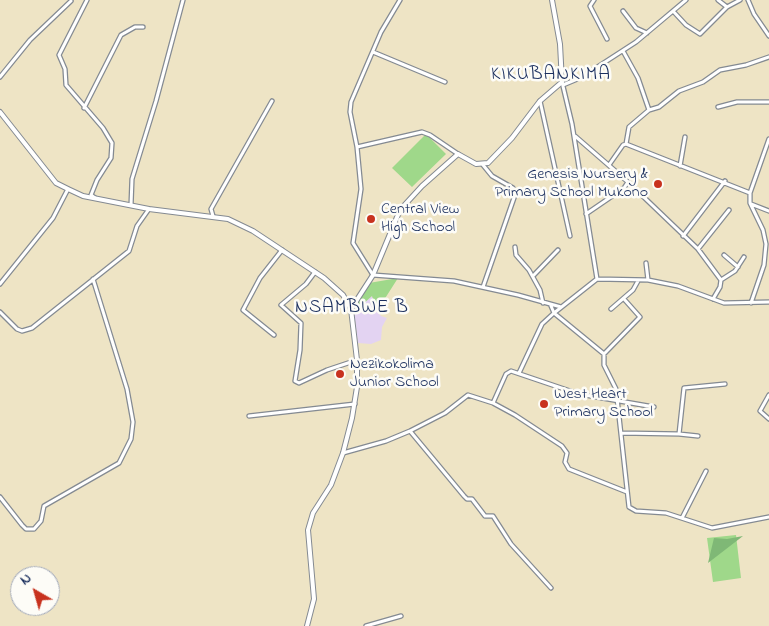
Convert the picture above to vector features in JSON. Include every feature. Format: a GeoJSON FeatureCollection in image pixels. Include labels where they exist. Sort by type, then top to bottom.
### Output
{"type":"FeatureCollection","features":[{"type":"Feature","properties":{"kind":"street"},"geometry":{"type":"LineString","coordinates":[[87,0],[59,55],[65,69],[66,84],[84,108],[103,128],[113,149],[109,163],[93,188],[91,195],[95,198]]}},
{"type":"Feature","properties":{"kind":"street"},"geometry":{"type":"LineString","coordinates":[[131,205],[132,179],[156,101],[183,0]]}},
{"type":"Feature","properties":{"kind":"street"},"geometry":{"type":"LineString","coordinates":[[373,275],[353,243],[361,189],[357,147],[350,108],[361,76],[381,32],[400,0]]}},
{"type":"Feature","properties":{"kind":"street"},"geometry":{"type":"LineString","coordinates":[[552,0],[560,44],[562,84],[574,136],[597,279]]}},
{"type":"Feature","properties":{"kind":"street"},"geometry":{"type":"LineString","coordinates":[[594,0],[590,6],[607,39]]}},
{"type":"Feature","properties":{"kind":"street"},"geometry":{"type":"LineString","coordinates":[[677,0],[681,4]]}},
{"type":"Feature","properties":{"kind":"street"},"geometry":{"type":"LineString","coordinates":[[483,165],[502,150],[540,101],[562,84],[582,77],[622,50],[686,0]]}},
{"type":"Feature","properties":{"kind":"street"},"geometry":{"type":"LineString","coordinates":[[718,0],[727,7]]}},
{"type":"Feature","properties":{"kind":"street"},"geometry":{"type":"LineString","coordinates":[[673,11],[686,25],[700,34],[727,7],[740,0]]}},
{"type":"Feature","properties":{"kind":"street"},"geometry":{"type":"LineString","coordinates":[[748,0],[754,14],[769,36]]}},
{"type":"Feature","properties":{"kind":"street"},"geometry":{"type":"LineString","coordinates":[[0,77],[30,40],[71,1]]}},
{"type":"Feature","properties":{"kind":"street"},"geometry":{"type":"LineString","coordinates":[[623,11],[636,28],[646,33]]}},
{"type":"Feature","properties":{"kind":"street"},"geometry":{"type":"LineString","coordinates":[[84,108],[121,35],[135,27],[143,27]]}},
{"type":"Feature","properties":{"kind":"street"},"geometry":{"type":"LineString","coordinates":[[622,50],[638,78],[649,110]]}},
{"type":"Feature","properties":{"kind":"street"},"geometry":{"type":"LineString","coordinates":[[373,52],[407,68],[445,82]]}},
{"type":"Feature","properties":{"kind":"street"},"geometry":{"type":"LineString","coordinates":[[609,165],[626,144],[629,126],[649,110],[659,107],[679,91],[703,82],[720,70],[746,65],[769,57]]}},
{"type":"Feature","properties":{"kind":"street"},"geometry":{"type":"LineString","coordinates":[[213,216],[210,209],[272,100]]}},
{"type":"Feature","properties":{"kind":"street"},"geometry":{"type":"LineString","coordinates":[[540,101],[570,236]]}},
{"type":"Feature","properties":{"kind":"street"},"geometry":{"type":"LineString","coordinates":[[718,107],[737,102],[769,102]]}},
{"type":"Feature","properties":{"kind":"street"},"geometry":{"type":"LineString","coordinates":[[0,112],[56,183],[95,198],[149,209],[228,219],[253,231],[282,250],[315,272],[343,295],[351,309],[358,360],[354,404],[343,453],[331,485],[313,513],[308,530],[314,599],[307,626]]}},
{"type":"Feature","properties":{"kind":"street"},"geometry":{"type":"LineString","coordinates":[[357,147],[422,132],[476,164],[483,165],[492,176],[513,188],[514,195],[483,287]]}},
{"type":"Feature","properties":{"kind":"street"},"geometry":{"type":"LineString","coordinates":[[574,136],[628,182],[698,250],[721,280]]}},
{"type":"Feature","properties":{"kind":"street"},"geometry":{"type":"LineString","coordinates":[[680,166],[686,138]]}},
{"type":"Feature","properties":{"kind":"street"},"geometry":{"type":"LineString","coordinates":[[751,303],[764,264],[766,244],[763,230],[750,203],[750,193],[769,139]]}},
{"type":"Feature","properties":{"kind":"street"},"geometry":{"type":"LineString","coordinates":[[626,144],[680,166],[725,181],[732,187],[750,193]]}},
{"type":"Feature","properties":{"kind":"street"},"geometry":{"type":"LineString","coordinates":[[351,309],[373,275],[400,210],[442,166],[458,154]]}},
{"type":"Feature","properties":{"kind":"street"},"geometry":{"type":"LineString","coordinates":[[683,236],[725,181]]}},
{"type":"Feature","properties":{"kind":"street"},"geometry":{"type":"LineString","coordinates":[[586,214],[624,188],[628,182]]}},
{"type":"Feature","properties":{"kind":"street"},"geometry":{"type":"LineString","coordinates":[[0,284],[53,218],[68,189]]}},
{"type":"Feature","properties":{"kind":"street"},"geometry":{"type":"LineString","coordinates":[[750,203],[769,211]]}},
{"type":"Feature","properties":{"kind":"street"},"geometry":{"type":"LineString","coordinates":[[0,312],[17,329],[27,330],[129,251],[138,226],[149,209]]}},
{"type":"Feature","properties":{"kind":"street"},"geometry":{"type":"LineString","coordinates":[[698,250],[729,210]]}},
{"type":"Feature","properties":{"kind":"street"},"geometry":{"type":"LineString","coordinates":[[515,247],[516,255],[533,276],[540,290],[543,304]]}},
{"type":"Feature","properties":{"kind":"street"},"geometry":{"type":"LineString","coordinates":[[274,335],[243,310],[260,278],[282,250]]}},
{"type":"Feature","properties":{"kind":"street"},"geometry":{"type":"LineString","coordinates":[[533,276],[558,250]]}},
{"type":"Feature","properties":{"kind":"street"},"geometry":{"type":"LineString","coordinates":[[724,255],[738,267]]}},
{"type":"Feature","properties":{"kind":"street"},"geometry":{"type":"LineString","coordinates":[[713,299],[720,287],[721,280],[738,267],[744,257]]}},
{"type":"Feature","properties":{"kind":"street"},"geometry":{"type":"LineString","coordinates":[[646,263],[648,280]]}},
{"type":"Feature","properties":{"kind":"street"},"geometry":{"type":"LineString","coordinates":[[315,272],[306,284],[281,305],[301,323],[300,350],[295,381],[298,383],[327,370],[358,360]]}},
{"type":"Feature","properties":{"kind":"street"},"geometry":{"type":"LineString","coordinates":[[373,275],[454,281],[518,295],[561,308]]}},
{"type":"Feature","properties":{"kind":"street"},"geometry":{"type":"LineString","coordinates":[[0,497],[22,526],[26,529],[34,529],[41,521],[44,506],[119,463],[131,439],[133,422],[127,390],[93,279]]}},
{"type":"Feature","properties":{"kind":"street"},"geometry":{"type":"LineString","coordinates":[[520,373],[542,324],[597,279],[648,280],[678,286],[724,303],[769,302]]}},
{"type":"Feature","properties":{"kind":"street"},"geometry":{"type":"LineString","coordinates":[[612,309],[624,299],[638,281]]}},
{"type":"Feature","properties":{"kind":"street"},"geometry":{"type":"LineString","coordinates":[[624,299],[640,317],[604,354],[604,365],[615,384],[627,492],[632,510],[666,513],[712,528],[769,517]]}},
{"type":"Feature","properties":{"kind":"street"},"geometry":{"type":"LineString","coordinates":[[551,306],[554,314],[604,354]]}},
{"type":"Feature","properties":{"kind":"street"},"geometry":{"type":"LineString","coordinates":[[493,403],[508,372],[520,373],[563,390],[616,399],[626,403],[635,402],[644,406],[654,406]]}},
{"type":"Feature","properties":{"kind":"street"},"geometry":{"type":"LineString","coordinates":[[679,434],[679,401],[684,388],[725,384]]}},
{"type":"Feature","properties":{"kind":"street"},"geometry":{"type":"LineString","coordinates":[[343,453],[386,441],[410,431],[445,413],[468,395],[493,403],[533,425],[550,440],[562,446],[567,453],[565,462],[569,469],[627,492]]}},
{"type":"Feature","properties":{"kind":"street"},"geometry":{"type":"LineString","coordinates":[[769,395],[760,411],[769,419]]}},
{"type":"Feature","properties":{"kind":"street"},"geometry":{"type":"LineString","coordinates":[[249,416],[354,404]]}},
{"type":"Feature","properties":{"kind":"street"},"geometry":{"type":"LineString","coordinates":[[410,431],[466,499],[472,499],[485,516],[493,516],[511,544],[551,588]]}},
{"type":"Feature","properties":{"kind":"street"},"geometry":{"type":"LineString","coordinates":[[621,433],[698,436]]}},
{"type":"Feature","properties":{"kind":"street"},"geometry":{"type":"LineString","coordinates":[[682,518],[706,471]]}},
{"type":"Feature","properties":{"kind":"street"},"geometry":{"type":"LineString","coordinates":[[366,626],[401,616]]}},
{"type":"Feature","properties":{"kind":"shaded area"},"geometry":{"type":"Polygon","coordinates":[[[372,296],[377,311],[381,316],[387,318],[382,327],[381,340],[371,344],[358,343],[354,312],[372,296]]]}},
{"type":"Feature","properties":{"kind":"green space"},"geometry":{"type":"Polygon","coordinates":[[[426,134],[446,154],[412,187],[392,168],[426,134]]]}},
{"type":"Feature","properties":{"kind":"green space"},"geometry":{"type":"Polygon","coordinates":[[[398,278],[377,311],[372,296],[354,312],[354,307],[369,283],[398,278]]]}},
{"type":"Feature","properties":{"kind":"green space"},"geometry":{"type":"Polygon","coordinates":[[[736,535],[741,578],[713,582],[707,538],[736,535]]]}},
{"type":"Feature","properties":{"kind":"green space"},"geometry":{"type":"Polygon","coordinates":[[[743,536],[708,563],[714,538],[727,539],[743,536]]]}},
{"type":"Feature","properties":{"kind":"place","name":"Genesis Nursery & Primary School Mukono"},"geometry":{"type":"Point","coordinates":[658,184]}},
{"type":"Feature","properties":{"kind":"place","name":"Central View High School"},"geometry":{"type":"Point","coordinates":[371,219]}},
{"type":"Feature","properties":{"kind":"place","name":"Nezikokolima Junior School"},"geometry":{"type":"Point","coordinates":[340,374]}},
{"type":"Feature","properties":{"kind":"place","name":"West Heart Primary School"},"geometry":{"type":"Point","coordinates":[544,404]}},
{"type":"Feature","properties":{"kind":"district","name":"KIKUBANKIMA"},"geometry":{"type":"Point","coordinates":[551,76]}},
{"type":"Feature","properties":{"kind":"district","name":"NSAMBWE B"},"geometry":{"type":"Point","coordinates":[352,309]}}]}
